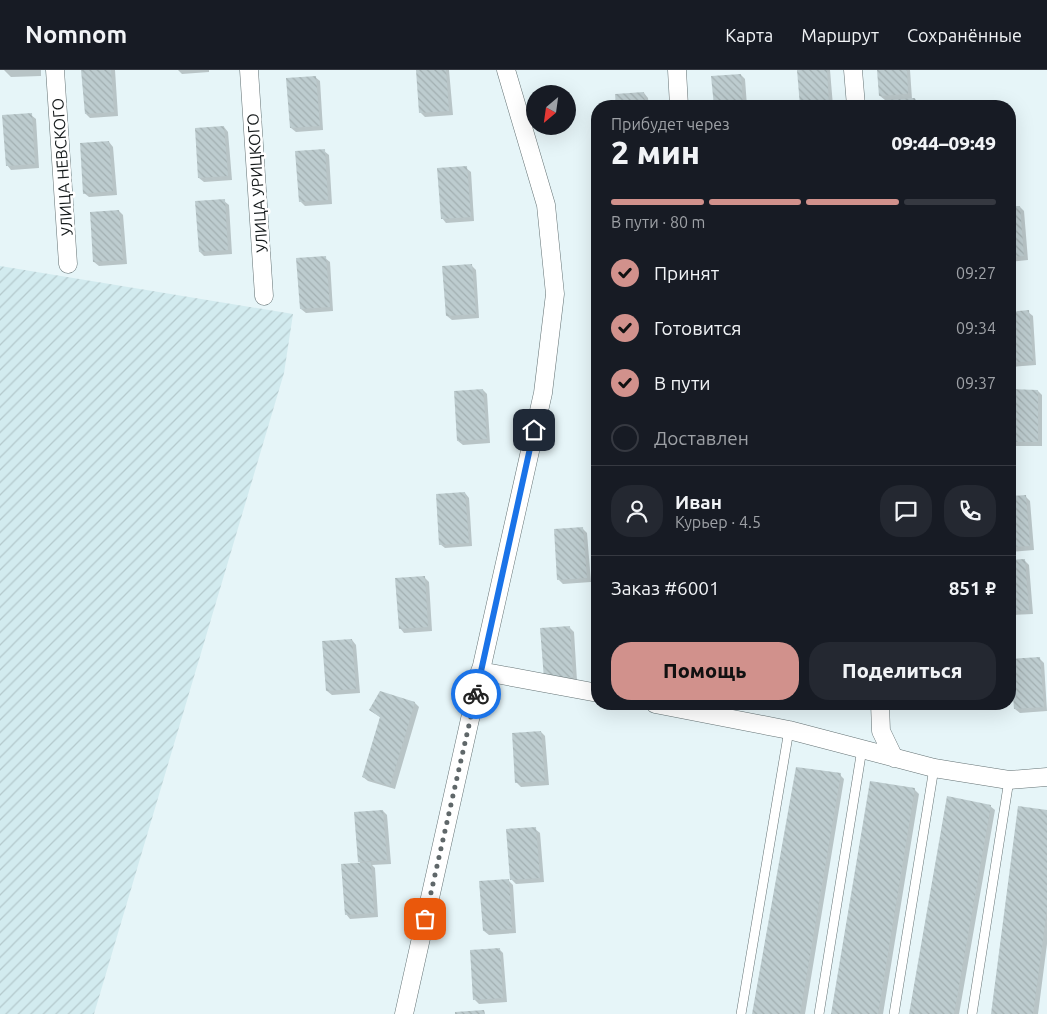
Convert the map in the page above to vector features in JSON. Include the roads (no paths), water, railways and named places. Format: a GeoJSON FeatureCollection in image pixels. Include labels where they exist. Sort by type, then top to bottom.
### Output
{"type":"FeatureCollection","features":[{"type":"Feature","properties":{"kind":"street","name":"УЛИЦА НЕВСКОГО"},"geometry":{"type":"LineString","coordinates":[[55,70],[68,264]]}},
{"type":"Feature","properties":{"kind":"street","name":"УЛИЦА УРИЦКОГО"},"geometry":{"type":"LineString","coordinates":[[249,70],[264,296]]}},
{"type":"Feature","properties":{"kind":"street"},"geometry":{"type":"LineString","coordinates":[[404,1014],[543,393],[555,294],[546,205],[506,70]]}},
{"type":"Feature","properties":{"kind":"street"},"geometry":{"type":"LineString","coordinates":[[677,70],[679,100]]}},
{"type":"Feature","properties":{"kind":"street"},"geometry":{"type":"LineString","coordinates":[[853,70],[856,100]]}},
{"type":"Feature","properties":{"kind":"street"},"geometry":{"type":"LineString","coordinates":[[480,671],[591,692]]}},
{"type":"Feature","properties":{"kind":"street"},"geometry":{"type":"LineString","coordinates":[[705,710],[934,768],[1009,780],[1047,778]]}},
{"type":"Feature","properties":{"kind":"street"},"geometry":{"type":"LineString","coordinates":[[880,710],[881,732],[894,758]]}},
{"type":"Feature","properties":{"kind":"lane"},"geometry":{"type":"LineString","coordinates":[[741,1014],[789,730]]}},
{"type":"Feature","properties":{"kind":"lane"},"geometry":{"type":"LineString","coordinates":[[818,1014],[862,750]]}},
{"type":"Feature","properties":{"kind":"lane"},"geometry":{"type":"LineString","coordinates":[[894,1014],[934,768]]}},
{"type":"Feature","properties":{"kind":"lane"},"geometry":{"type":"LineString","coordinates":[[972,1014],[1009,780]]}}]}
